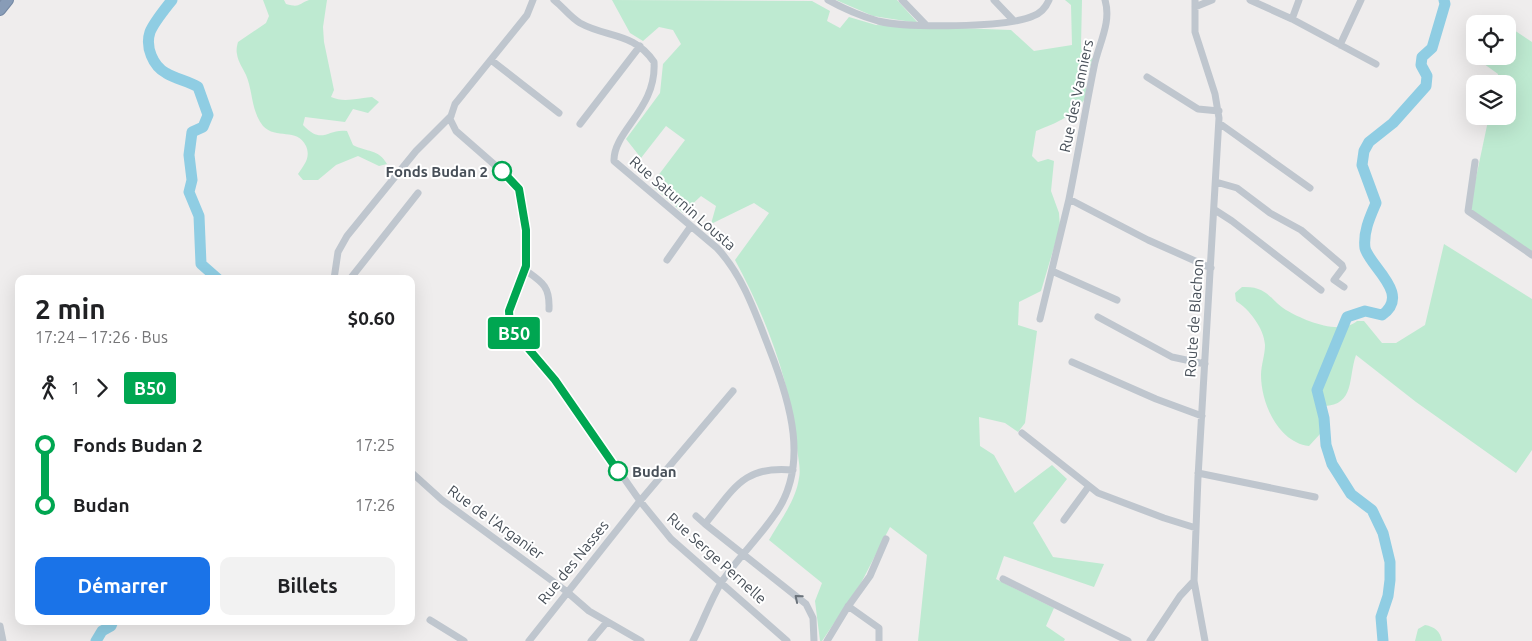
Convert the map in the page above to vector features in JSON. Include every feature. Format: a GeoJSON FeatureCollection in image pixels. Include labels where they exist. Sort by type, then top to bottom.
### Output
{"type":"FeatureCollection","features":[{"type":"Feature","properties":{"kind":"highway"},"geometry":{"type":"LineString","coordinates":[[0,10],[8,0]]}},
{"type":"Feature","properties":{"kind":"street"},"geometry":{"type":"LineString","coordinates":[[335,275],[338,252],[347,236],[416,151],[451,116],[455,104],[527,15],[534,0]]}},
{"type":"Feature","properties":{"kind":"street","name":"Rue Saturnin Lousta"},"geometry":{"type":"LineString","coordinates":[[554,0],[582,24],[623,36],[640,46],[654,62],[654,81],[646,102],[614,151],[614,161],[732,264],[747,293],[780,379],[794,443],[793,470],[778,511],[722,583],[693,641]]}},
{"type":"Feature","properties":{"kind":"street"},"geometry":{"type":"LineString","coordinates":[[828,0],[878,21],[926,26],[1014,21],[1038,14],[1048,0]]}},
{"type":"Feature","properties":{"kind":"street"},"geometry":{"type":"LineString","coordinates":[[902,0],[926,26]]}},
{"type":"Feature","properties":{"kind":"street"},"geometry":{"type":"LineString","coordinates":[[994,0],[1014,21]]}},
{"type":"Feature","properties":{"kind":"street","name":"Rue des Vanniers"},"geometry":{"type":"LineString","coordinates":[[1040,319],[1069,198],[1094,65],[1105,28],[1107,12],[1105,0]]}},
{"type":"Feature","properties":{"kind":"street"},"geometry":{"type":"LineString","coordinates":[[1195,4],[1212,0]]}},
{"type":"Feature","properties":{"kind":"street"},"geometry":{"type":"LineString","coordinates":[[1250,0],[1292,19],[1376,64]]}},
{"type":"Feature","properties":{"kind":"street"},"geometry":{"type":"LineString","coordinates":[[1292,19],[1299,0]]}},
{"type":"Feature","properties":{"kind":"street"},"geometry":{"type":"LineString","coordinates":[[1340,45],[1361,0]]}},
{"type":"Feature","properties":{"kind":"street","name":"Route de Blachon"},"geometry":{"type":"LineString","coordinates":[[1195,4],[1196,37],[1218,110],[1220,123],[1198,474],[1194,581],[1205,641]]}},
{"type":"Feature","properties":{"kind":"street"},"geometry":{"type":"LineString","coordinates":[[580,124],[640,46]]}},
{"type":"Feature","properties":{"kind":"street"},"geometry":{"type":"LineString","coordinates":[[491,60],[559,113]]}},
{"type":"Feature","properties":{"kind":"street"},"geometry":{"type":"LineString","coordinates":[[1147,77],[1198,109],[1218,110]]}},
{"type":"Feature","properties":{"kind":"street","name":"Rue Serge Pernelle"},"geometry":{"type":"LineString","coordinates":[[451,116],[452,124],[456,131],[497,166],[519,189],[526,230],[525,270],[509,311],[512,330],[555,380],[640,501],[671,538],[787,641]]}},
{"type":"Feature","properties":{"kind":"street"},"geometry":{"type":"LineString","coordinates":[[1220,123],[1310,188]]}},
{"type":"Feature","properties":{"kind":"street"},"geometry":{"type":"LineString","coordinates":[[1475,162],[1468,211],[1532,256]]}},
{"type":"Feature","properties":{"kind":"street"},"geometry":{"type":"LineString","coordinates":[[1216,182],[1237,188],[1270,213],[1301,230],[1342,265],[1343,268],[1334,280],[1344,287]]}},
{"type":"Feature","properties":{"kind":"street"},"geometry":{"type":"LineString","coordinates":[[353,275],[418,193]]}},
{"type":"Feature","properties":{"kind":"street"},"geometry":{"type":"LineString","coordinates":[[1069,198],[1148,240],[1211,268]]}},
{"type":"Feature","properties":{"kind":"street"},"geometry":{"type":"LineString","coordinates":[[1215,210],[1321,290]]}},
{"type":"Feature","properties":{"kind":"street"},"geometry":{"type":"LineString","coordinates":[[666,260],[690,226]]}},
{"type":"Feature","properties":{"kind":"street"},"geometry":{"type":"LineString","coordinates":[[525,270],[546,286],[549,294],[549,308]]}},
{"type":"Feature","properties":{"kind":"street"},"geometry":{"type":"LineString","coordinates":[[1052,271],[1117,300]]}},
{"type":"Feature","properties":{"kind":"street"},"geometry":{"type":"LineString","coordinates":[[1098,317],[1172,357],[1205,364]]}},
{"type":"Feature","properties":{"kind":"street"},"geometry":{"type":"LineString","coordinates":[[1072,362],[1156,399],[1202,416]]}},
{"type":"Feature","properties":{"kind":"street","name":"Rue des Nasses"},"geometry":{"type":"LineString","coordinates":[[529,641],[566,591],[733,391]]}},
{"type":"Feature","properties":{"kind":"street"},"geometry":{"type":"LineString","coordinates":[[1022,433],[1089,486],[1113,499],[1196,528]]}},
{"type":"Feature","properties":{"kind":"street"},"geometry":{"type":"LineString","coordinates":[[705,524],[747,477],[769,468],[793,470]]}},
{"type":"Feature","properties":{"kind":"street"},"geometry":{"type":"LineString","coordinates":[[1198,474],[1315,496]]}},
{"type":"Feature","properties":{"kind":"street","name":"Rue de l'Arganier"},"geometry":{"type":"LineString","coordinates":[[415,476],[442,500],[566,591],[589,611],[641,641]]}},
{"type":"Feature","properties":{"kind":"street"},"geometry":{"type":"LineString","coordinates":[[1064,520],[1089,486]]}},
{"type":"Feature","properties":{"kind":"street"},"geometry":{"type":"LineString","coordinates":[[696,516],[806,604],[813,618],[814,641]]}},
{"type":"Feature","properties":{"kind":"street"},"geometry":{"type":"LineString","coordinates":[[828,641],[848,606],[870,576],[886,539]]}},
{"type":"Feature","properties":{"kind":"street"},"geometry":{"type":"LineString","coordinates":[[1003,579],[1128,641]]}},
{"type":"Feature","properties":{"kind":"street"},"geometry":{"type":"LineString","coordinates":[[1150,641],[1180,596],[1194,581]]}},
{"type":"Feature","properties":{"kind":"street"},"geometry":{"type":"LineString","coordinates":[[848,606],[880,628],[879,641]]}},
{"type":"Feature","properties":{"kind":"street"},"geometry":{"type":"LineString","coordinates":[[430,620],[464,641]]}},
{"type":"Feature","properties":{"kind":"street"},"geometry":{"type":"LineString","coordinates":[[591,641],[607,622]]}},
{"type":"Feature","properties":{"kind":"street"},"geometry":{"type":"LineString","coordinates":[[0,626],[3,641]]}},
{"type":"Feature","properties":{"kind":"green space"},"geometry":{"type":"Polygon","coordinates":[[[263,0],[284,0],[286,4],[294,6],[309,0],[327,0],[323,27],[324,42],[334,90],[331,97],[346,100],[372,97],[379,102],[368,113],[353,109],[345,122],[305,117],[303,125],[310,131],[320,135],[347,131],[353,145],[376,153],[387,164],[379,166],[358,156],[336,165],[318,180],[303,180],[298,174],[307,158],[306,146],[297,137],[274,132],[263,126],[256,114],[248,81],[239,62],[238,42],[266,23],[269,16],[263,0]]]}},
{"type":"Feature","properties":{"kind":"green space"},"geometry":{"type":"Polygon","coordinates":[[[612,0],[812,1],[830,11],[827,21],[840,28],[849,17],[876,25],[1011,30],[1034,51],[1072,45],[1071,5],[1065,0],[1082,0],[1081,46],[1084,59],[1093,58],[1085,81],[1087,96],[1070,114],[1036,131],[1032,156],[1038,162],[1048,159],[1054,161],[1051,191],[1059,213],[1060,227],[1041,291],[1019,302],[1018,325],[1037,331],[1025,423],[1018,432],[1005,423],[979,417],[980,446],[994,455],[1015,493],[1052,465],[1067,479],[1033,523],[1053,557],[1104,564],[1094,587],[1004,556],[996,579],[1054,608],[1046,626],[1065,639],[1064,641],[918,641],[927,555],[890,527],[861,583],[822,641],[820,641],[815,601],[822,583],[769,540],[795,494],[800,475],[799,463],[794,424],[783,375],[767,327],[735,260],[769,213],[754,203],[711,224],[716,206],[701,196],[683,213],[651,185],[685,140],[666,126],[641,158],[626,139],[660,93],[663,64],[681,44],[673,30],[659,27],[643,41],[630,33],[612,0]]]}},
{"type":"Feature","properties":{"kind":"green space"},"geometry":{"type":"Polygon","coordinates":[[[836,0],[897,0],[918,23],[873,16],[836,0]]]}},
{"type":"Feature","properties":{"kind":"green space"},"geometry":{"type":"Polygon","coordinates":[[[1516,31],[1532,42],[1532,255],[1471,211],[1470,206],[1487,125],[1516,125],[1516,75],[1498,74],[1486,65],[1516,65],[1516,31]]]}},
{"type":"Feature","properties":{"kind":"green space"},"geometry":{"type":"Polygon","coordinates":[[[1444,244],[1532,299],[1532,450],[1516,473],[1416,402],[1356,355],[1346,395],[1341,401],[1324,406],[1319,411],[1320,434],[1309,446],[1298,443],[1288,437],[1273,420],[1264,397],[1261,375],[1265,345],[1262,332],[1251,314],[1236,301],[1235,293],[1242,287],[1251,287],[1263,291],[1286,310],[1322,325],[1341,327],[1357,321],[1364,321],[1382,343],[1396,343],[1425,325],[1444,244]]]}},
{"type":"Feature","properties":{"kind":"green space"},"geometry":{"type":"Polygon","coordinates":[[[1425,625],[1436,630],[1442,641],[1415,641],[1418,629],[1425,625]]]}},
{"type":"Feature","properties":{"kind":"waterway"},"geometry":{"type":"LineString","coordinates":[[172,0],[150,32],[149,50],[161,70],[198,87],[208,115],[203,127],[192,132],[189,155],[192,180],[189,192],[199,216],[201,264],[213,275]]}},
{"type":"Feature","properties":{"kind":"waterway"},"geometry":{"type":"LineString","coordinates":[[1383,641],[1381,617],[1388,596],[1390,580],[1390,562],[1383,533],[1372,510],[1351,494],[1332,464],[1326,445],[1324,418],[1317,390],[1347,317],[1365,311],[1382,315],[1390,307],[1393,298],[1386,280],[1365,248],[1366,230],[1376,203],[1362,165],[1364,151],[1369,142],[1393,123],[1426,86],[1427,76],[1421,65],[1422,57],[1432,48],[1445,4],[1444,0]]}},
{"type":"Feature","properties":{"kind":"waterway"},"geometry":{"type":"LineString","coordinates":[[96,641],[102,631],[111,625]]}},
{"type":"Feature","properties":{"kind":"bus line","name":"B50"},"geometry":{"type":"LineString","coordinates":[[502,171],[519,189],[526,230],[526,266],[509,311],[510,327],[555,380],[618,471]]}},
{"type":"Feature","properties":{"kind":"place","name":"Fonds Budan 2"},"geometry":{"type":"Point","coordinates":[502,171]}},
{"type":"Feature","properties":{"kind":"place","name":"Budan"},"geometry":{"type":"Point","coordinates":[618,471]}}]}
